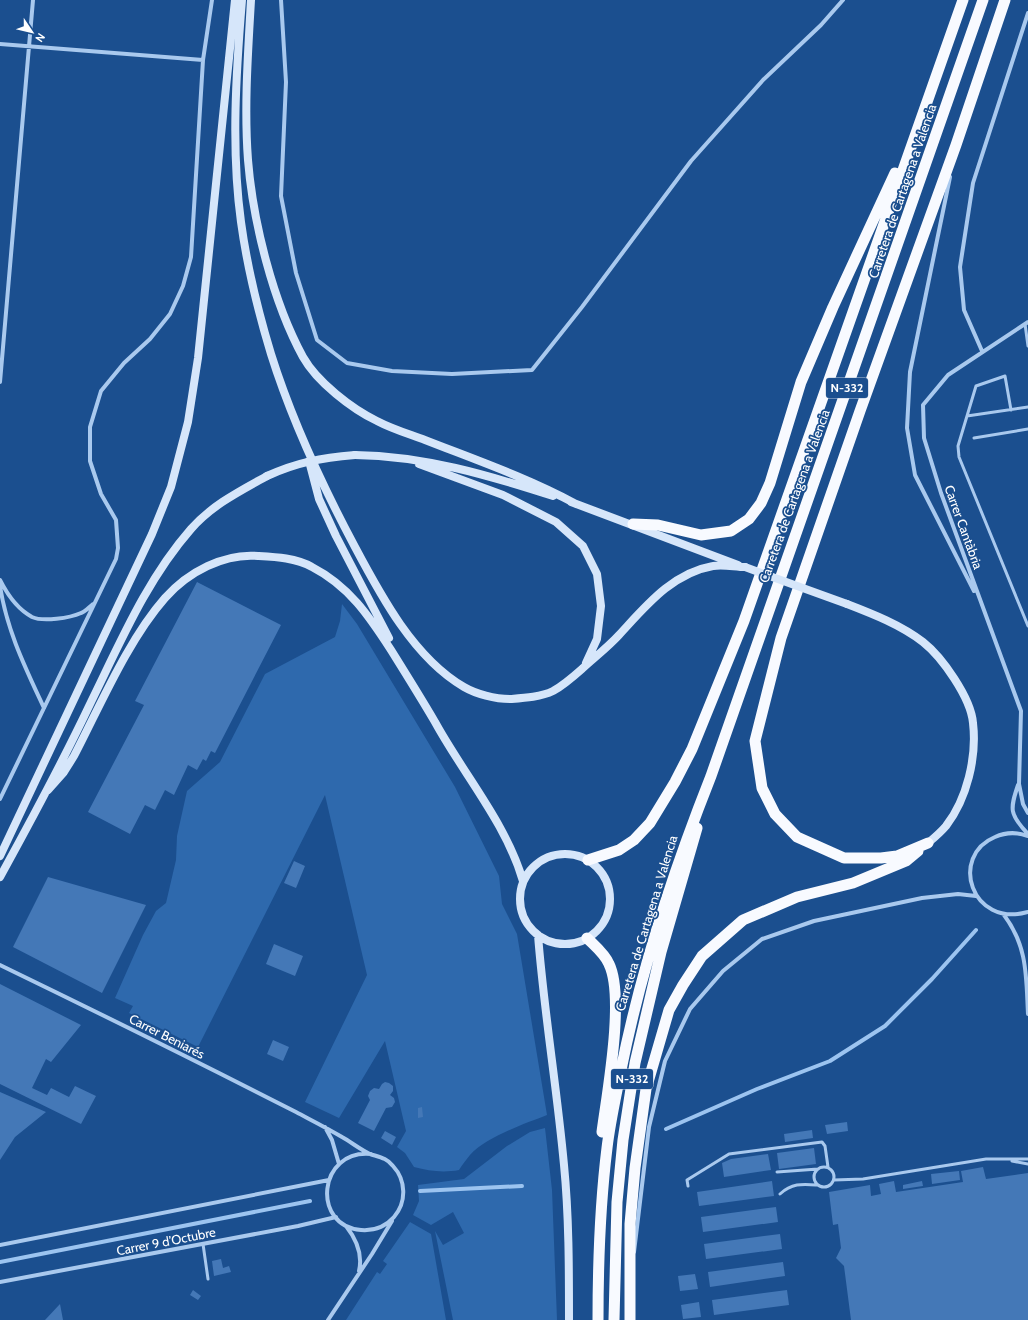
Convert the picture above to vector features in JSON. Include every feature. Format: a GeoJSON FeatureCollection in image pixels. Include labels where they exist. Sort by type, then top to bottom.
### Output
{"type":"FeatureCollection","features":[{"type":"Feature","properties":{"kind":"highway"},"geometry":{"type":"LineString","coordinates":[[588,860],[619,850],[634,840],[650,822],[676,782],[692,749],[744,621],[963,0]]}},
{"type":"Feature","properties":{"kind":"highway","name":"Carretera de Cartagena a Valencia"},"geometry":{"type":"LineString","coordinates":[[598,1320],[601,1204],[607,1146],[632,1014],[649,954],[680,855],[711,776],[983,0]]}},
{"type":"Feature","properties":{"kind":"highway"},"geometry":{"type":"LineString","coordinates":[[928,843],[897,856],[881,858],[844,858],[797,837],[775,814],[762,788],[755,741],[781,638],[860,411],[956,145],[1005,0]]}},
{"type":"Feature","properties":{"kind":"highway"},"geometry":{"type":"LineString","coordinates":[[633,524],[658,525],[701,535],[731,531],[749,519],[761,503],[770,483],[801,382],[836,300],[921,116]]}},
{"type":"Feature","properties":{"kind":"highway","name":"Carretera de Cartagena a Valencia"},"geometry":{"type":"LineString","coordinates":[[614,1320],[617,1202],[623,1140],[634,1063],[661,952],[711,776]]}},
{"type":"Feature","properties":{"kind":"highway"},"geometry":{"type":"LineString","coordinates":[[630,1320],[628,1282],[630,1224],[635,1168],[646,1089],[669,1010],[698,962],[702,956],[743,920],[797,897],[853,882],[906,861],[928,843]]}},
{"type":"Feature","properties":{"kind":"highway"},"geometry":{"type":"LineString","coordinates":[[587,938],[609,964],[615,992],[615,1023],[600,1149],[601,1204]]}},
{"type":"Feature","properties":{"kind":"main road"},"geometry":{"type":"LineString","coordinates":[[0,856],[152,534],[171,487],[188,422],[198,358],[235,0]]}},
{"type":"Feature","properties":{"kind":"main road"},"geometry":{"type":"LineString","coordinates":[[242,0],[236,116],[241,221],[254,289],[271,354],[306,447],[339,518],[373,580],[404,628],[435,665],[464,687],[483,695],[508,699],[531,697],[552,691],[585,666],[617,637],[651,599],[683,577],[714,566],[745,567]]}},
{"type":"Feature","properties":{"kind":"main road"},"geometry":{"type":"LineString","coordinates":[[251,0],[246,106],[248,160],[255,210],[270,270],[281,304],[304,358],[327,386],[377,421],[532,482],[576,504]]}},
{"type":"Feature","properties":{"kind":"main road"},"geometry":{"type":"LineString","coordinates":[[306,447],[319,499],[336,536],[408,676],[452,753],[492,815],[512,851],[523,881]]}},
{"type":"Feature","properties":{"kind":"main road"},"geometry":{"type":"LineString","coordinates":[[0,876],[48,790],[132,619],[176,547],[192,528],[210,510],[232,495],[290,465],[327,458],[355,455],[386,455],[473,471],[576,504],[847,604],[902,629],[923,642],[945,664],[962,691],[973,721],[974,752],[968,779],[958,806],[946,827],[928,843]]}},
{"type":"Feature","properties":{"kind":"main road"},"geometry":{"type":"LineString","coordinates":[[410,459],[424,466],[503,494],[556,522],[583,546],[597,574],[601,606],[597,639],[585,666]]}},
{"type":"Feature","properties":{"kind":"main road"},"geometry":{"type":"LineString","coordinates":[[48,790],[64,772],[74,756],[148,619],[166,596],[181,582],[201,569],[226,559],[247,555],[290,559],[311,566],[333,580],[352,595],[367,613],[408,676]]}},
{"type":"Feature","properties":{"kind":"main road"},"geometry":{"type":"LineString","coordinates":[[569,854],[588,860],[599,869],[605,878],[609,889],[610,900],[608,912],[604,922],[597,931],[587,938],[575,943],[562,944],[547,941],[538,936],[527,925],[521,911],[519,896],[523,881],[534,865],[551,856],[569,854]]}},
{"type":"Feature","properties":{"kind":"main road"},"geometry":{"type":"LineString","coordinates":[[538,936],[542,990],[564,1164],[567,1201],[569,1320]]}},
{"type":"Feature","properties":{"kind":"street"},"geometry":{"type":"LineString","coordinates":[[0,382],[33,0]]}},
{"type":"Feature","properties":{"kind":"street"},"geometry":{"type":"LineString","coordinates":[[0,799],[116,559],[118,548],[116,520],[101,494],[90,461],[90,427],[101,391],[124,363],[150,339],[170,314],[183,286],[191,256],[203,60],[212,0]]}},
{"type":"Feature","properties":{"kind":"street"},"geometry":{"type":"LineString","coordinates":[[281,0],[286,82],[281,196],[296,273],[317,340],[347,363],[392,370],[452,374],[532,370],[582,307],[691,161],[764,80],[821,25],[843,0]]}},
{"type":"Feature","properties":{"kind":"street"},"geometry":{"type":"LineString","coordinates":[[982,351],[964,310],[960,267],[973,183],[1028,13]]}},
{"type":"Feature","properties":{"kind":"street"},"geometry":{"type":"LineString","coordinates":[[0,44],[203,60]]}},
{"type":"Feature","properties":{"kind":"street"},"geometry":{"type":"LineString","coordinates":[[956,145],[910,372],[907,428],[915,475],[982,607]]}},
{"type":"Feature","properties":{"kind":"street","name":"Carrer Cantàbria"},"geometry":{"type":"LineString","coordinates":[[1019,784],[1021,711],[941,494],[924,438],[923,405],[948,375],[1026,323]]}},
{"type":"Feature","properties":{"kind":"street"},"geometry":{"type":"LineString","coordinates":[[0,580],[7,594],[18,606],[33,618],[62,619],[82,613],[95,602]]}},
{"type":"Feature","properties":{"kind":"street"},"geometry":{"type":"LineString","coordinates":[[0,586],[3,609],[11,635],[44,708]]}},
{"type":"Feature","properties":{"kind":"street"},"geometry":{"type":"LineString","coordinates":[[1019,784],[1023,804],[1028,812]]}},
{"type":"Feature","properties":{"kind":"street"},"geometry":{"type":"LineString","coordinates":[[1019,784],[1011,805],[1016,822],[1028,835]]}},
{"type":"Feature","properties":{"kind":"street"},"geometry":{"type":"LineString","coordinates":[[1028,835],[1015,833],[1002,834],[990,839],[980,847],[973,858],[970,871],[976,896],[993,912],[1004,915],[1017,915],[1028,912]]}},
{"type":"Feature","properties":{"kind":"street"},"geometry":{"type":"LineString","coordinates":[[628,1282],[637,1238],[649,1127],[665,1061],[690,1009],[723,971],[762,939],[814,921],[922,898],[958,894],[976,896]]}},
{"type":"Feature","properties":{"kind":"street"},"geometry":{"type":"LineString","coordinates":[[1004,915],[1014,928],[1025,960],[1028,1014]]}},
{"type":"Feature","properties":{"kind":"street","name":"Carrer Beniarés"},"geometry":{"type":"LineString","coordinates":[[0,965],[149,1037],[325,1126],[371,1154]]}},
{"type":"Feature","properties":{"kind":"street"},"geometry":{"type":"LineString","coordinates":[[325,1126],[332,1140],[339,1164]]}},
{"type":"Feature","properties":{"kind":"street"},"geometry":{"type":"LineString","coordinates":[[328,1320],[385,1234],[402,1202],[404,1190],[401,1179],[391,1163],[382,1157],[371,1154],[352,1156],[339,1164],[329,1180],[327,1199],[336,1217],[345,1224],[357,1229],[369,1230],[383,1226],[394,1217]]}},
{"type":"Feature","properties":{"kind":"street"},"geometry":{"type":"LineString","coordinates":[[0,1244],[329,1180]]}},
{"type":"Feature","properties":{"kind":"street","name":"Carrer 9 d’Octubre"},"geometry":{"type":"LineString","coordinates":[[0,1282],[298,1226],[336,1217]]}},
{"type":"Feature","properties":{"kind":"street"},"geometry":{"type":"LineString","coordinates":[[345,1224],[359,1246],[361,1264],[359,1273]]}},
{"type":"Feature","properties":{"kind":"lane"},"geometry":{"type":"LineString","coordinates":[[1026,323],[1028,346]]}},
{"type":"Feature","properties":{"kind":"lane"},"geometry":{"type":"LineString","coordinates":[[1011,410],[1005,376],[976,386],[958,446],[960,457],[1028,626]]}},
{"type":"Feature","properties":{"kind":"lane"},"geometry":{"type":"LineString","coordinates":[[967,416],[1028,407]]}},
{"type":"Feature","properties":{"kind":"lane"},"geometry":{"type":"LineString","coordinates":[[974,438],[1028,429]]}},
{"type":"Feature","properties":{"kind":"lane"},"geometry":{"type":"LineString","coordinates":[[688,1186],[687,1180],[730,1154],[822,1142],[826,1146],[828,1167],[834,1174],[834,1180]]}},
{"type":"Feature","properties":{"kind":"lane"},"geometry":{"type":"LineString","coordinates":[[780,1194],[788,1187],[797,1183],[817,1184],[826,1187],[834,1180],[863,1179],[986,1159],[1028,1159]]}},
{"type":"Feature","properties":{"kind":"lane"},"geometry":{"type":"LineString","coordinates":[[1007,1159],[1028,1164]]}},
{"type":"Feature","properties":{"kind":"lane"},"geometry":{"type":"LineString","coordinates":[[777,1172],[828,1167]]}},
{"type":"Feature","properties":{"kind":"lane"},"geometry":{"type":"LineString","coordinates":[[817,1184],[814,1178],[818,1169]]}},
{"type":"Feature","properties":{"kind":"lane"},"geometry":{"type":"LineString","coordinates":[[203,1244],[208,1278]]}},
{"type":"Feature","properties":{"kind":"shaded area"},"geometry":{"type":"Polygon","coordinates":[[[342,604],[357,624],[455,787],[499,876],[502,904],[517,934],[547,1115],[486,1142],[470,1155],[459,1170],[436,1171],[414,1167],[405,1153],[397,1147],[406,1131],[385,1041],[339,1118],[305,1102],[367,975],[325,795],[198,1047],[129,1013],[133,1006],[115,998],[143,935],[156,911],[166,903],[176,860],[177,836],[187,791],[220,762],[265,674],[335,637],[340,621],[342,604]]]}},
{"type":"Feature","properties":{"kind":"shaded area"},"geometry":{"type":"Polygon","coordinates":[[[545,1128],[552,1190],[557,1320],[453,1320],[435,1231],[443,1245],[464,1233],[453,1212],[431,1225],[413,1215],[419,1201],[418,1185],[464,1179],[507,1146],[530,1132],[545,1128]]]}},
{"type":"Feature","properties":{"kind":"shaded area"},"geometry":{"type":"Polygon","coordinates":[[[410,1222],[431,1234],[446,1320],[346,1320],[377,1272],[380,1274],[387,1264],[383,1261],[410,1222]]]}},
{"type":"Feature","properties":{"kind":"building"},"geometry":{"type":"Polygon","coordinates":[[[197,582],[281,625],[215,753],[211,751],[206,761],[203,759],[197,770],[188,765],[174,795],[165,790],[155,810],[145,805],[130,834],[88,812],[144,705],[135,701],[197,582]]]}},
{"type":"Feature","properties":{"kind":"building"},"geometry":{"type":"Polygon","coordinates":[[[294,861],[305,866],[296,888],[284,883],[294,861]]]}},
{"type":"Feature","properties":{"kind":"building"},"geometry":{"type":"Polygon","coordinates":[[[48,877],[146,905],[102,993],[13,947],[48,877]]]}},
{"type":"Feature","properties":{"kind":"building"},"geometry":{"type":"Polygon","coordinates":[[[274,944],[303,956],[295,976],[266,964],[274,944]]]}},
{"type":"Feature","properties":{"kind":"building"},"geometry":{"type":"Polygon","coordinates":[[[0,984],[81,1025],[51,1062],[46,1059],[32,1088],[47,1095],[51,1088],[69,1097],[75,1086],[96,1096],[81,1124],[0,1084],[0,984]]]}},
{"type":"Feature","properties":{"kind":"building"},"geometry":{"type":"Polygon","coordinates":[[[273,1040],[289,1047],[283,1061],[267,1054],[273,1040]]]}},
{"type":"Feature","properties":{"kind":"building"},"geometry":{"type":"Polygon","coordinates":[[[385,1082],[393,1086],[393,1091],[390,1095],[394,1098],[395,1102],[392,1107],[386,1108],[374,1131],[358,1123],[370,1100],[368,1096],[370,1091],[374,1088],[379,1089],[385,1082]]]}},
{"type":"Feature","properties":{"kind":"building"},"geometry":{"type":"Polygon","coordinates":[[[0,1092],[46,1112],[15,1137],[0,1160],[0,1092]]]}},
{"type":"Feature","properties":{"kind":"building"},"geometry":{"type":"Polygon","coordinates":[[[422,1107],[423,1117],[418,1118],[418,1108],[422,1107]]]}},
{"type":"Feature","properties":{"kind":"building"},"geometry":{"type":"Polygon","coordinates":[[[847,1122],[848,1131],[827,1134],[825,1125],[847,1122]]]}},
{"type":"Feature","properties":{"kind":"building"},"geometry":{"type":"Polygon","coordinates":[[[812,1130],[813,1138],[785,1142],[784,1134],[812,1130]]]}},
{"type":"Feature","properties":{"kind":"building"},"geometry":{"type":"Polygon","coordinates":[[[385,1131],[396,1137],[392,1145],[381,1138],[385,1131]]]}},
{"type":"Feature","properties":{"kind":"building"},"geometry":{"type":"Polygon","coordinates":[[[814,1148],[816,1164],[779,1169],[777,1153],[814,1148]]]}},
{"type":"Feature","properties":{"kind":"building"},"geometry":{"type":"Polygon","coordinates":[[[768,1154],[771,1170],[724,1177],[722,1163],[731,1159],[768,1154]]]}},
{"type":"Feature","properties":{"kind":"building"},"geometry":{"type":"Polygon","coordinates":[[[983,1167],[986,1179],[1028,1173],[1028,1320],[851,1320],[844,1266],[836,1258],[841,1248],[838,1224],[833,1225],[829,1192],[870,1185],[871,1196],[881,1194],[879,1184],[894,1181],[896,1192],[963,1182],[961,1171],[983,1167]]]}},
{"type":"Feature","properties":{"kind":"building"},"geometry":{"type":"Polygon","coordinates":[[[959,1171],[960,1180],[932,1184],[931,1174],[959,1171]]]}},
{"type":"Feature","properties":{"kind":"building"},"geometry":{"type":"Polygon","coordinates":[[[772,1181],[774,1196],[699,1206],[697,1192],[772,1181]]]}},
{"type":"Feature","properties":{"kind":"building"},"geometry":{"type":"Polygon","coordinates":[[[922,1181],[923,1186],[903,1189],[903,1185],[922,1181]]]}},
{"type":"Feature","properties":{"kind":"building"},"geometry":{"type":"Polygon","coordinates":[[[776,1207],[778,1222],[703,1232],[701,1217],[776,1207]]]}},
{"type":"Feature","properties":{"kind":"building"},"geometry":{"type":"Polygon","coordinates":[[[780,1234],[782,1249],[706,1259],[704,1244],[780,1234]]]}},
{"type":"Feature","properties":{"kind":"building"},"geometry":{"type":"Polygon","coordinates":[[[221,1259],[223,1268],[229,1266],[231,1272],[214,1276],[212,1261],[221,1259]]]}},
{"type":"Feature","properties":{"kind":"building"},"geometry":{"type":"Polygon","coordinates":[[[783,1262],[785,1276],[710,1287],[708,1272],[783,1262]]]}},
{"type":"Feature","properties":{"kind":"building"},"geometry":{"type":"Polygon","coordinates":[[[695,1274],[698,1289],[680,1291],[678,1276],[695,1274]]]}},
{"type":"Feature","properties":{"kind":"building"},"geometry":{"type":"Polygon","coordinates":[[[193,1290],[201,1296],[198,1300],[190,1295],[193,1290]]]}},
{"type":"Feature","properties":{"kind":"building"},"geometry":{"type":"Polygon","coordinates":[[[787,1290],[789,1305],[714,1315],[712,1300],[787,1290]]]}},
{"type":"Feature","properties":{"kind":"building"},"geometry":{"type":"Polygon","coordinates":[[[699,1302],[701,1317],[683,1319],[681,1305],[699,1302]]]}},
{"type":"Feature","properties":{"kind":"building"},"geometry":{"type":"Polygon","coordinates":[[[60,1304],[63,1320],[45,1320],[60,1304]]]}},
{"type":"Feature","properties":{"kind":"waterway"},"geometry":{"type":"LineString","coordinates":[[666,1129],[757,1089],[830,1061],[885,1026],[932,979],[976,930]]}},
{"type":"Feature","properties":{"kind":"waterway"},"geometry":{"type":"LineString","coordinates":[[420,1191],[522,1186]]}},
{"type":"Feature","properties":{"kind":"waterway"},"geometry":{"type":"LineString","coordinates":[[0,1262],[310,1201]]}}]}
